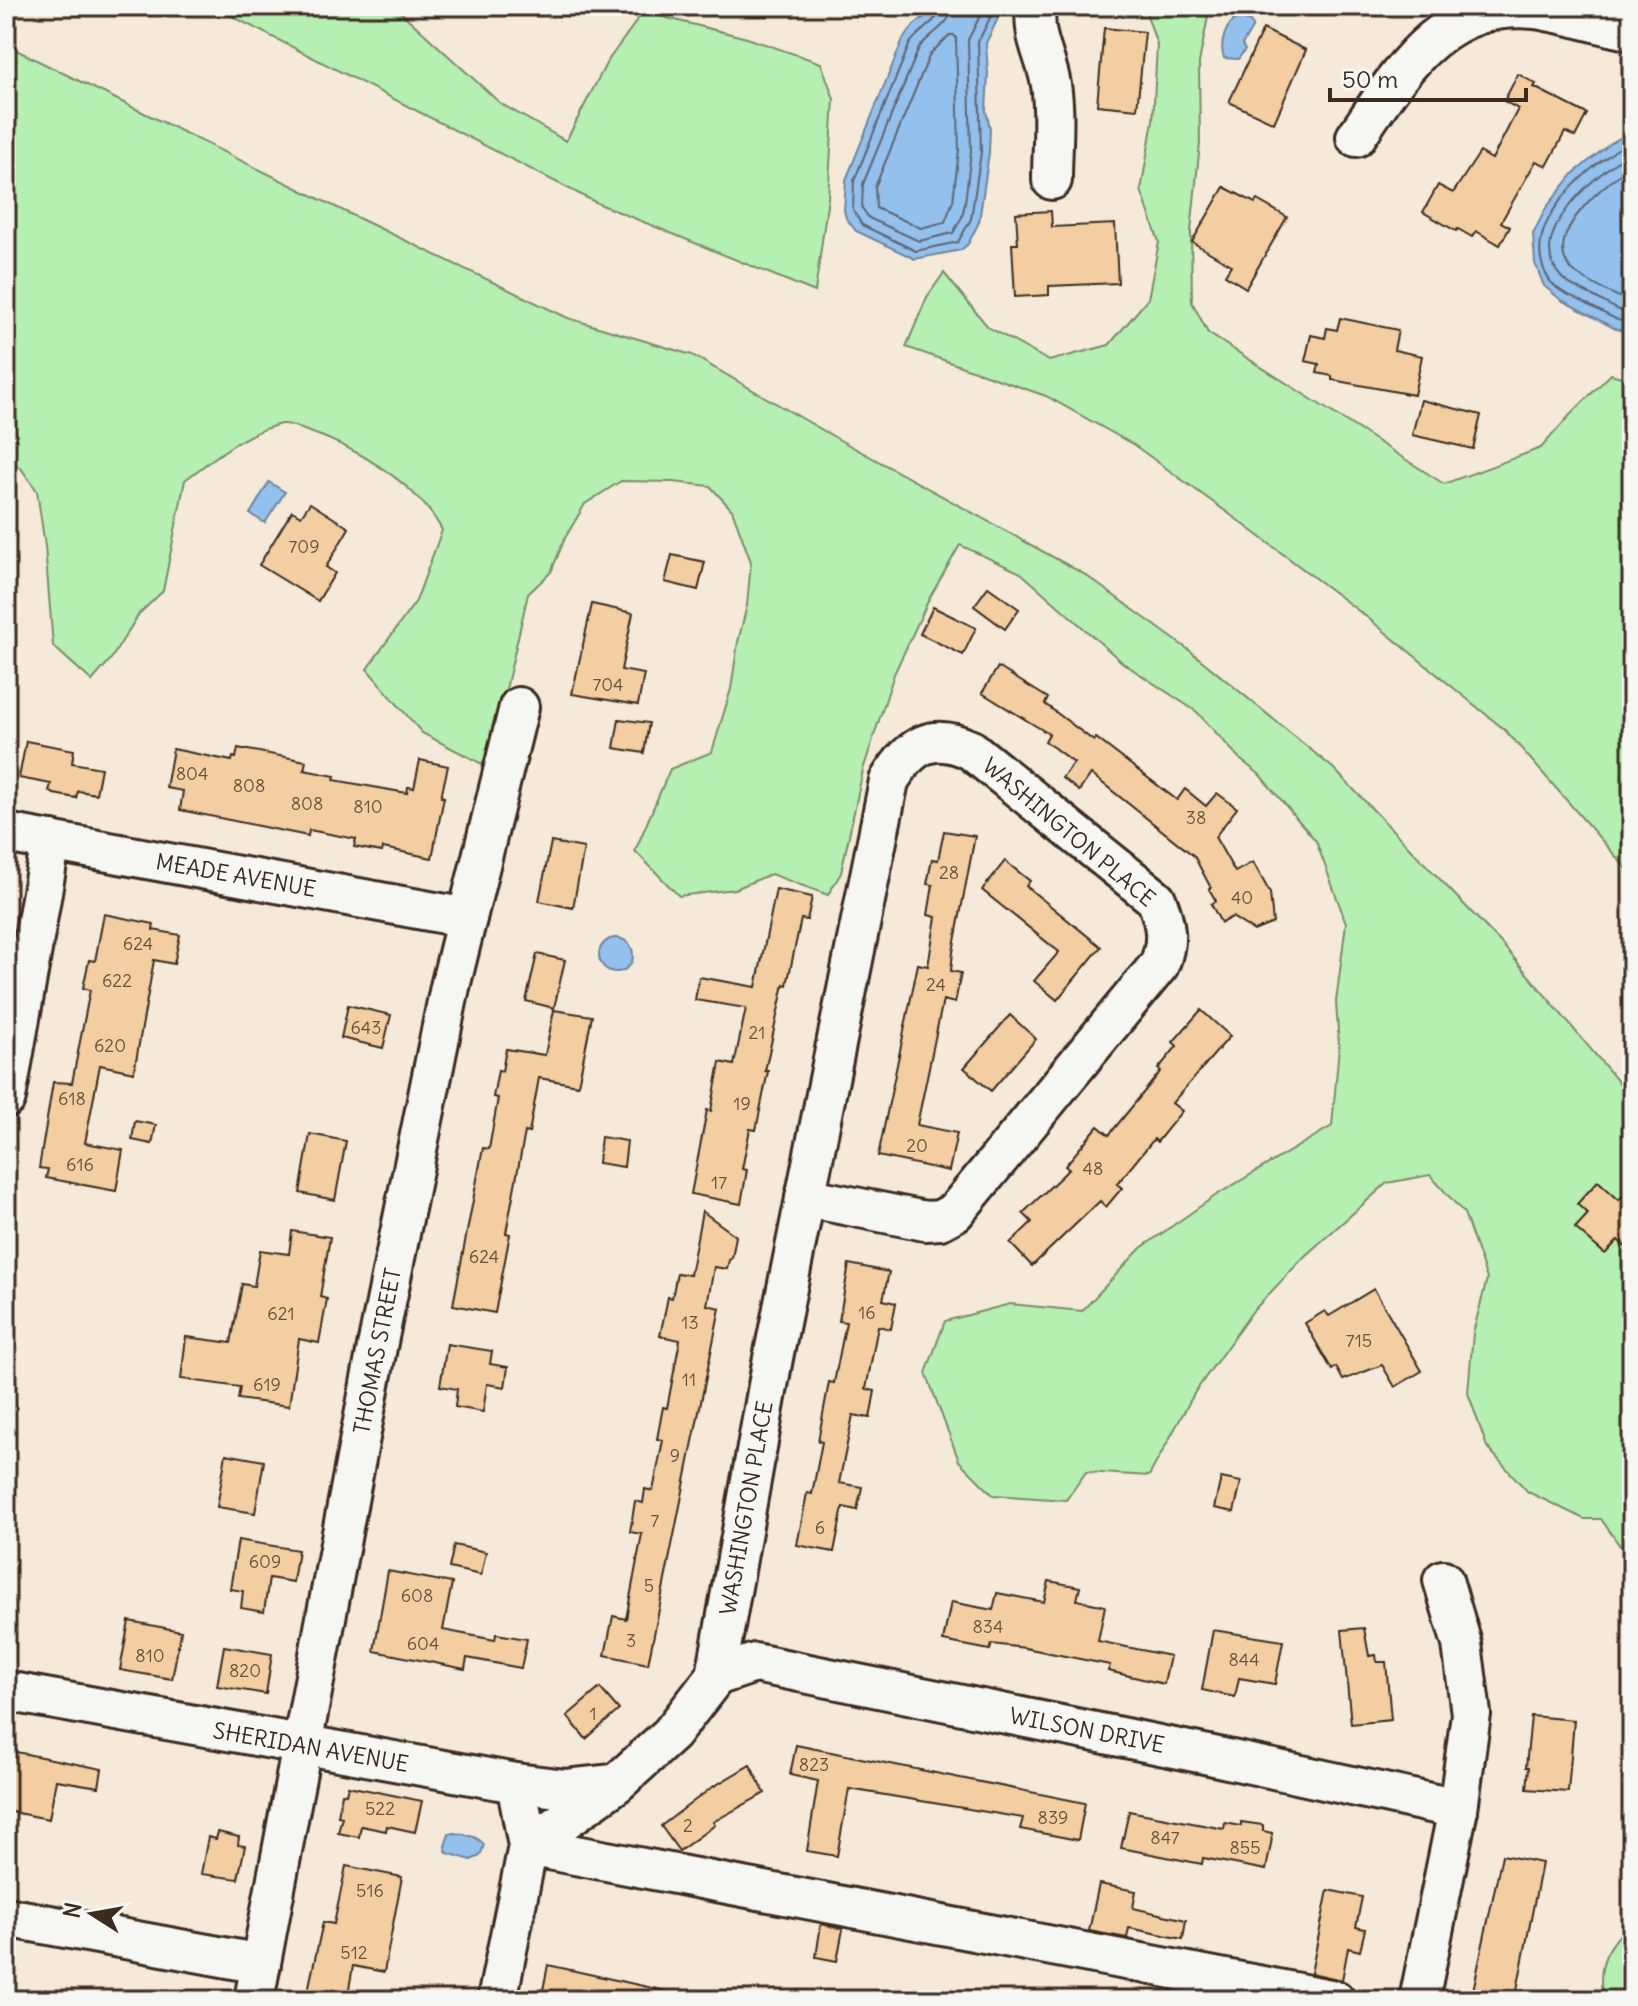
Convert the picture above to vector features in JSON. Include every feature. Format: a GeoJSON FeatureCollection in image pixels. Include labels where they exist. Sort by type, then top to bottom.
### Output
{"type":"FeatureCollection","features":[{"type":"Feature","properties":{"kind":"street"},"geometry":{"type":"LineString","coordinates":[[1036,6],[1034,25],[1051,84],[1052,180]]}},
{"type":"Feature","properties":{"kind":"street"},"geometry":{"type":"LineString","coordinates":[[1356,137],[1408,61],[1425,43],[1446,28],[1474,15],[1504,9],[1535,9],[1632,31]]}},
{"type":"Feature","properties":{"kind":"street","name":"THOMAS STREET"},"geometry":{"type":"LineString","coordinates":[[258,1982],[378,1342],[467,918],[519,707]]}},
{"type":"Feature","properties":{"kind":"street","name":"WASHINGTON PLACE"},"geometry":{"type":"LineString","coordinates":[[528,1846],[617,1783],[671,1734],[716,1676],[805,1197],[889,781],[901,761],[917,747],[937,741],[955,742],[971,750],[1156,899],[1165,919],[1167,938],[1163,956],[1159,965],[955,1212],[940,1220],[925,1221],[805,1197]]}},
{"type":"Feature","properties":{"kind":"street","name":"MEADE AVENUE"},"geometry":{"type":"LineString","coordinates":[[6,833],[467,918]]}},
{"type":"Feature","properties":{"kind":"street"},"geometry":{"type":"LineString","coordinates":[[6,1098],[51,841]]}},
{"type":"Feature","properties":{"kind":"street"},"geometry":{"type":"LineString","coordinates":[[1419,2000],[1458,1809],[1471,1714],[1462,1644],[1443,1580]]}},
{"type":"Feature","properties":{"kind":"street","name":"WILSON DRIVE"},"geometry":{"type":"LineString","coordinates":[[716,1676],[755,1663],[1458,1809]]}},
{"type":"Feature","properties":{"kind":"street","name":"SHERIDAN AVENUE"},"geometry":{"type":"LineString","coordinates":[[6,1691],[516,1783],[566,1789],[617,1783]]}},
{"type":"Feature","properties":{"kind":"street"},"geometry":{"type":"LineString","coordinates":[[497,2000],[528,1846],[516,1783]]}},
{"type":"Feature","properties":{"kind":"street"},"geometry":{"type":"LineString","coordinates":[[528,1846],[1335,2000]]}},
{"type":"Feature","properties":{"kind":"street"},"geometry":{"type":"LineString","coordinates":[[6,1917],[258,1982]]}},
{"type":"Feature","properties":{"kind":"green space"},"geometry":{"type":"Polygon","coordinates":[[[212,6],[394,6],[500,103],[566,141],[607,62],[643,12],[747,38],[821,63],[834,99],[828,198],[815,292],[597,203],[212,6]]]}},
{"type":"Feature","properties":{"kind":"green space"},"geometry":{"type":"Polygon","coordinates":[[[1144,6],[1210,6],[1199,63],[1200,143],[1191,232],[1192,302],[1208,333],[1444,484],[1541,448],[1611,374],[1632,380],[1632,875],[1505,730],[1368,618],[1239,521],[1134,445],[1046,396],[906,347],[927,297],[944,273],[988,327],[1049,361],[1109,345],[1148,299],[1159,242],[1141,190],[1153,121],[1157,45],[1144,6]]]}},
{"type":"Feature","properties":{"kind":"green space"},"geometry":{"type":"Polygon","coordinates":[[[6,45],[568,318],[692,355],[1084,574],[1189,650],[1333,768],[1502,944],[1632,1098],[1632,1285],[1627,1292],[1632,1339],[1632,1563],[1601,1519],[1584,1519],[1528,1492],[1487,1447],[1468,1393],[1473,1333],[1487,1279],[1464,1213],[1430,1175],[1387,1183],[1305,1256],[1252,1312],[1195,1392],[1149,1476],[1086,1472],[1066,1500],[993,1495],[959,1461],[926,1373],[945,1321],[1010,1304],[1082,1311],[1141,1248],[1215,1196],[1332,1126],[1339,1046],[1336,1002],[1346,923],[1316,841],[1259,774],[1241,760],[1197,712],[1123,663],[1021,573],[960,545],[930,597],[894,674],[863,770],[841,873],[828,895],[771,874],[735,889],[679,896],[635,851],[670,769],[712,752],[731,689],[747,605],[751,562],[732,510],[710,486],[621,481],[585,504],[565,538],[551,572],[528,594],[488,767],[422,733],[367,669],[416,601],[442,530],[417,497],[382,468],[343,446],[290,425],[281,424],[254,433],[185,480],[163,591],[139,614],[111,659],[92,681],[53,646],[37,491],[20,467],[6,461],[6,148],[12,139],[13,105],[6,100],[6,45]]]}},
{"type":"Feature","properties":{"kind":"green space"},"geometry":{"type":"Polygon","coordinates":[[[1632,1921],[1632,2000],[1603,2000],[1601,1976],[1606,1956],[1632,1921]]]}},
{"type":"Feature","properties":{"kind":"water"},"geometry":{"type":"Polygon","coordinates":[[[938,6],[1004,6],[986,43],[986,111],[990,128],[979,222],[968,244],[961,250],[915,259],[856,231],[844,210],[846,180],[903,39],[914,25],[938,6]]]}},
{"type":"Feature","properties":{"kind":"water"},"geometry":{"type":"Polygon","coordinates":[[[1239,17],[1253,26],[1242,45],[1245,50],[1238,59],[1224,58],[1224,35],[1230,24],[1239,17]]]}},
{"type":"Feature","properties":{"kind":"water"},"geometry":{"type":"Polygon","coordinates":[[[1632,131],[1632,333],[1616,329],[1561,300],[1544,286],[1535,263],[1533,234],[1546,208],[1574,173],[1611,143],[1632,131]]]}},
{"type":"Feature","properties":{"kind":"water"},"geometry":{"type":"Polygon","coordinates":[[[269,482],[285,492],[265,523],[250,514],[269,482]]]}},
{"type":"Feature","properties":{"kind":"water"},"geometry":{"type":"Polygon","coordinates":[[[616,938],[628,943],[633,955],[628,967],[616,972],[604,967],[599,955],[604,943],[616,938]]]}},
{"type":"Feature","properties":{"kind":"water"},"geometry":{"type":"Polygon","coordinates":[[[449,1834],[478,1839],[484,1845],[480,1856],[471,1860],[447,1853],[445,1846],[449,1834]]]}},
{"type":"Feature","properties":{"kind":"building"},"geometry":{"type":"Polygon","coordinates":[[[1104,28],[1145,32],[1137,109],[1097,105],[1104,28]]]}},
{"type":"Feature","properties":{"kind":"building"},"geometry":{"type":"Polygon","coordinates":[[[1263,29],[1306,50],[1274,123],[1229,102],[1263,29]]]}},
{"type":"Feature","properties":{"kind":"building"},"geometry":{"type":"Polygon","coordinates":[[[1518,74],[1536,84],[1534,87],[1587,114],[1575,137],[1565,132],[1547,166],[1536,161],[1501,222],[1510,227],[1500,245],[1476,231],[1472,237],[1458,229],[1456,231],[1423,212],[1438,185],[1453,193],[1480,152],[1492,159],[1518,109],[1504,101],[1518,74]]]}},
{"type":"Feature","properties":{"kind":"building"},"geometry":{"type":"Polygon","coordinates":[[[1224,187],[1255,203],[1257,200],[1287,217],[1246,288],[1225,275],[1231,265],[1192,242],[1224,187]]]}},
{"type":"Feature","properties":{"kind":"building"},"geometry":{"type":"Polygon","coordinates":[[[1051,211],[1052,227],[1115,224],[1118,283],[1049,286],[1049,295],[1015,297],[1012,244],[1018,244],[1016,213],[1051,211]]]}},
{"type":"Feature","properties":{"kind":"building"},"geometry":{"type":"Polygon","coordinates":[[[1340,318],[1398,330],[1394,350],[1422,356],[1414,395],[1332,380],[1332,376],[1317,373],[1319,364],[1305,361],[1311,335],[1325,338],[1327,328],[1337,330],[1340,318]]]}},
{"type":"Feature","properties":{"kind":"building"},"geometry":{"type":"Polygon","coordinates":[[[1421,400],[1481,415],[1473,449],[1412,435],[1421,400]]]}},
{"type":"Feature","properties":{"kind":"building"},"geometry":{"type":"Polygon","coordinates":[[[310,503],[349,528],[326,567],[335,573],[318,601],[259,565],[292,511],[301,516],[310,503]]]}},
{"type":"Feature","properties":{"kind":"building"},"geometry":{"type":"Polygon","coordinates":[[[672,555],[705,562],[698,590],[665,582],[672,555]]]}},
{"type":"Feature","properties":{"kind":"building"},"geometry":{"type":"Polygon","coordinates":[[[988,587],[1019,609],[1005,629],[974,606],[988,587]]]}},
{"type":"Feature","properties":{"kind":"building"},"geometry":{"type":"Polygon","coordinates":[[[592,604],[633,613],[621,670],[644,674],[638,705],[572,694],[592,604]]]}},
{"type":"Feature","properties":{"kind":"building"},"geometry":{"type":"Polygon","coordinates":[[[933,607],[976,628],[963,655],[920,634],[933,607]]]}},
{"type":"Feature","properties":{"kind":"building"},"geometry":{"type":"Polygon","coordinates":[[[998,667],[1048,698],[1045,704],[1094,741],[1096,738],[1177,800],[1185,789],[1206,806],[1217,793],[1237,808],[1215,837],[1235,872],[1253,862],[1270,893],[1273,923],[1254,931],[1232,917],[1221,923],[1211,904],[1216,901],[1211,888],[1194,856],[1091,774],[1079,791],[1062,778],[1074,763],[1045,741],[1049,734],[982,693],[998,667]]]}},
{"type":"Feature","properties":{"kind":"building"},"geometry":{"type":"Polygon","coordinates":[[[619,719],[649,723],[644,753],[614,748],[619,719]]]}},
{"type":"Feature","properties":{"kind":"building"},"geometry":{"type":"Polygon","coordinates":[[[26,741],[74,750],[72,763],[101,768],[96,794],[78,791],[76,798],[54,794],[49,791],[51,784],[19,778],[26,741]]]}},
{"type":"Feature","properties":{"kind":"building"},"geometry":{"type":"Polygon","coordinates":[[[238,748],[306,761],[304,770],[335,776],[334,780],[407,793],[408,787],[414,788],[420,760],[448,766],[432,858],[383,848],[382,852],[354,847],[356,839],[309,830],[308,836],[180,810],[183,791],[166,788],[173,749],[232,761],[238,748]]]}},
{"type":"Feature","properties":{"kind":"building"},"geometry":{"type":"Polygon","coordinates":[[[944,831],[975,836],[953,952],[951,971],[961,973],[955,1003],[943,1000],[917,1125],[957,1133],[949,1171],[878,1156],[918,964],[928,966],[936,917],[928,915],[933,885],[927,884],[932,859],[938,860],[944,831]]]}},
{"type":"Feature","properties":{"kind":"building"},"geometry":{"type":"Polygon","coordinates":[[[551,842],[584,848],[573,908],[539,901],[551,842]]]}},
{"type":"Feature","properties":{"kind":"building"},"geometry":{"type":"Polygon","coordinates":[[[1005,861],[1030,881],[1026,886],[1101,947],[1057,1000],[1034,981],[1059,952],[982,890],[1005,861]]]}},
{"type":"Feature","properties":{"kind":"building"},"geometry":{"type":"Polygon","coordinates":[[[776,889],[812,897],[807,920],[801,919],[787,985],[784,984],[756,1130],[750,1129],[742,1169],[747,1170],[741,1204],[691,1194],[720,1062],[734,1065],[746,1008],[695,1000],[699,977],[756,987],[776,889]]]}},
{"type":"Feature","properties":{"kind":"building"},"geometry":{"type":"Polygon","coordinates":[[[104,914],[154,924],[153,930],[180,935],[174,964],[154,960],[134,1072],[100,1065],[85,1143],[123,1150],[116,1191],[46,1178],[48,1169],[39,1168],[53,1082],[72,1083],[90,990],[83,988],[89,960],[95,961],[104,914]]]}},
{"type":"Feature","properties":{"kind":"building"},"geometry":{"type":"Polygon","coordinates":[[[537,954],[565,960],[554,1008],[526,1001],[537,954]]]}},
{"type":"Feature","properties":{"kind":"building"},"geometry":{"type":"Polygon","coordinates":[[[348,1005],[391,1015],[383,1048],[341,1038],[348,1005]]]}},
{"type":"Feature","properties":{"kind":"building"},"geometry":{"type":"Polygon","coordinates":[[[554,1010],[592,1016],[578,1085],[539,1078],[529,1133],[525,1132],[506,1233],[510,1234],[495,1313],[453,1305],[483,1148],[489,1149],[498,1098],[493,1097],[498,1070],[502,1071],[506,1049],[545,1055],[554,1010]]]}},
{"type":"Feature","properties":{"kind":"building"},"geometry":{"type":"Polygon","coordinates":[[[1201,1010],[1230,1036],[1172,1103],[1182,1111],[1117,1184],[1122,1188],[1106,1207],[1100,1201],[1032,1266],[1010,1243],[1032,1222],[1023,1213],[1069,1169],[1065,1166],[1098,1126],[1109,1135],[1161,1071],[1158,1069],[1177,1046],[1173,1042],[1201,1010]]]}},
{"type":"Feature","properties":{"kind":"building"},"geometry":{"type":"Polygon","coordinates":[[[1010,1015],[1036,1039],[991,1091],[964,1068],[1010,1015]]]}},
{"type":"Feature","properties":{"kind":"building"},"geometry":{"type":"Polygon","coordinates":[[[135,1121],[156,1125],[152,1144],[132,1140],[135,1121]]]}},
{"type":"Feature","properties":{"kind":"building"},"geometry":{"type":"Polygon","coordinates":[[[310,1134],[346,1141],[335,1200],[300,1193],[310,1134]]]}},
{"type":"Feature","properties":{"kind":"building"},"geometry":{"type":"Polygon","coordinates":[[[601,1137],[627,1141],[624,1167],[598,1163],[601,1137]]]}},
{"type":"Feature","properties":{"kind":"building"},"geometry":{"type":"Polygon","coordinates":[[[1598,1181],[1619,1200],[1632,1185],[1632,1253],[1618,1240],[1605,1254],[1575,1228],[1588,1214],[1577,1204],[1598,1181]]]}},
{"type":"Feature","properties":{"kind":"building"},"geometry":{"type":"Polygon","coordinates":[[[702,1211],[736,1236],[727,1269],[714,1267],[707,1305],[720,1308],[648,1664],[605,1655],[613,1616],[626,1619],[642,1534],[630,1532],[635,1501],[643,1503],[645,1489],[653,1491],[663,1440],[657,1439],[663,1407],[667,1408],[680,1340],[660,1336],[668,1297],[672,1298],[677,1273],[690,1275],[702,1211]]]}},
{"type":"Feature","properties":{"kind":"building"},"geometry":{"type":"Polygon","coordinates":[[[292,1231],[330,1237],[320,1297],[327,1299],[319,1343],[299,1339],[289,1406],[238,1399],[240,1387],[181,1379],[186,1337],[231,1343],[242,1284],[254,1286],[260,1250],[289,1254],[292,1231]]]}},
{"type":"Feature","properties":{"kind":"building"},"geometry":{"type":"Polygon","coordinates":[[[849,1264],[889,1272],[883,1300],[896,1303],[891,1329],[878,1326],[866,1389],[875,1391],[870,1418],[853,1415],[839,1483],[862,1487],[857,1510],[843,1507],[834,1552],[797,1545],[807,1493],[812,1494],[829,1382],[834,1383],[846,1322],[839,1321],[849,1264]]]}},
{"type":"Feature","properties":{"kind":"building"},"geometry":{"type":"Polygon","coordinates":[[[1374,1289],[1422,1371],[1395,1387],[1382,1365],[1343,1380],[1336,1367],[1332,1370],[1305,1323],[1325,1311],[1329,1316],[1374,1289]]]}},
{"type":"Feature","properties":{"kind":"building"},"geometry":{"type":"Polygon","coordinates":[[[447,1344],[492,1351],[490,1364],[508,1367],[505,1387],[487,1384],[483,1412],[455,1407],[457,1389],[440,1386],[447,1344]]]}},
{"type":"Feature","properties":{"kind":"building"},"geometry":{"type":"Polygon","coordinates":[[[226,1454],[264,1461],[255,1513],[217,1507],[226,1454]]]}},
{"type":"Feature","properties":{"kind":"building"},"geometry":{"type":"Polygon","coordinates":[[[1221,1478],[1241,1482],[1234,1512],[1214,1508],[1221,1478]]]}},
{"type":"Feature","properties":{"kind":"building"},"geometry":{"type":"Polygon","coordinates":[[[238,1540],[298,1550],[293,1582],[269,1578],[264,1612],[241,1608],[243,1591],[230,1589],[238,1540]]]}},
{"type":"Feature","properties":{"kind":"building"},"geometry":{"type":"Polygon","coordinates":[[[454,1545],[486,1552],[481,1575],[449,1568],[454,1545]]]}},
{"type":"Feature","properties":{"kind":"building"},"geometry":{"type":"Polygon","coordinates":[[[388,1571],[452,1583],[443,1630],[495,1640],[496,1634],[527,1639],[521,1668],[467,1658],[465,1669],[374,1651],[388,1571]]]}},
{"type":"Feature","properties":{"kind":"building"},"geometry":{"type":"Polygon","coordinates":[[[1049,1581],[1080,1587],[1077,1600],[1105,1606],[1098,1641],[1170,1656],[1164,1684],[1108,1671],[1110,1665],[1025,1648],[992,1644],[990,1650],[943,1641],[951,1602],[993,1610],[997,1593],[1044,1602],[1049,1581]]]}},
{"type":"Feature","properties":{"kind":"building"},"geometry":{"type":"Polygon","coordinates":[[[129,1621],[181,1631],[172,1679],[120,1670],[129,1621]]]}},
{"type":"Feature","properties":{"kind":"building"},"geometry":{"type":"Polygon","coordinates":[[[1364,1628],[1369,1656],[1376,1655],[1377,1662],[1386,1662],[1391,1720],[1351,1724],[1342,1630],[1364,1628]]]}},
{"type":"Feature","properties":{"kind":"building"},"geometry":{"type":"Polygon","coordinates":[[[1213,1630],[1283,1641],[1275,1684],[1239,1678],[1235,1697],[1202,1690],[1213,1630]]]}},
{"type":"Feature","properties":{"kind":"building"},"geometry":{"type":"Polygon","coordinates":[[[224,1646],[272,1654],[266,1694],[217,1686],[224,1646]]]}},
{"type":"Feature","properties":{"kind":"building"},"geometry":{"type":"Polygon","coordinates":[[[600,1688],[619,1710],[586,1739],[567,1716],[600,1688]]]}},
{"type":"Feature","properties":{"kind":"building"},"geometry":{"type":"Polygon","coordinates":[[[1531,1716],[1574,1720],[1568,1792],[1527,1789],[1531,1716]]]}},
{"type":"Feature","properties":{"kind":"building"},"geometry":{"type":"Polygon","coordinates":[[[796,1745],[1085,1803],[1078,1840],[1020,1829],[1023,1818],[849,1789],[837,1856],[807,1851],[818,1781],[790,1775],[796,1745]]]}},
{"type":"Feature","properties":{"kind":"building"},"geometry":{"type":"Polygon","coordinates":[[[6,1750],[102,1769],[99,1787],[56,1780],[49,1819],[6,1811],[6,1750]]]}},
{"type":"Feature","properties":{"kind":"building"},"geometry":{"type":"Polygon","coordinates":[[[750,1765],[765,1793],[713,1822],[715,1825],[679,1851],[661,1826],[711,1788],[750,1765]]]}},
{"type":"Feature","properties":{"kind":"building"},"geometry":{"type":"Polygon","coordinates":[[[348,1786],[422,1801],[415,1832],[387,1826],[386,1831],[361,1826],[359,1837],[338,1833],[342,1793],[346,1794],[348,1786]]]}},
{"type":"Feature","properties":{"kind":"building"},"geometry":{"type":"Polygon","coordinates":[[[1129,1811],[1224,1829],[1225,1823],[1263,1825],[1263,1831],[1273,1833],[1266,1870],[1203,1858],[1202,1864],[1121,1848],[1129,1811]]]}},
{"type":"Feature","properties":{"kind":"building"},"geometry":{"type":"Polygon","coordinates":[[[218,1832],[239,1837],[238,1845],[245,1846],[238,1879],[201,1874],[208,1837],[216,1839],[218,1832]]]}},
{"type":"Feature","properties":{"kind":"building"},"geometry":{"type":"Polygon","coordinates":[[[1502,1855],[1542,1863],[1515,2000],[1471,2000],[1502,1855]]]}},
{"type":"Feature","properties":{"kind":"building"},"geometry":{"type":"Polygon","coordinates":[[[346,1866],[402,1877],[384,1972],[353,1966],[347,2000],[306,2000],[323,1922],[334,1924],[346,1866]]]}},
{"type":"Feature","properties":{"kind":"building"},"geometry":{"type":"Polygon","coordinates":[[[1099,1884],[1136,1891],[1133,1908],[1186,1920],[1183,1939],[1129,1928],[1127,1938],[1089,1931],[1099,1884]]]}},
{"type":"Feature","properties":{"kind":"building"},"geometry":{"type":"Polygon","coordinates":[[[1328,1890],[1362,1897],[1356,1927],[1365,1929],[1360,1951],[1348,1948],[1342,1980],[1311,1973],[1328,1890]]]}},
{"type":"Feature","properties":{"kind":"building"},"geometry":{"type":"Polygon","coordinates":[[[821,1924],[843,1929],[837,1961],[816,1957],[821,1924]]]}},
{"type":"Feature","properties":{"kind":"building"},"geometry":{"type":"Polygon","coordinates":[[[548,1965],[666,1991],[665,2000],[566,2000],[542,1995],[548,1965]]]}}]}
